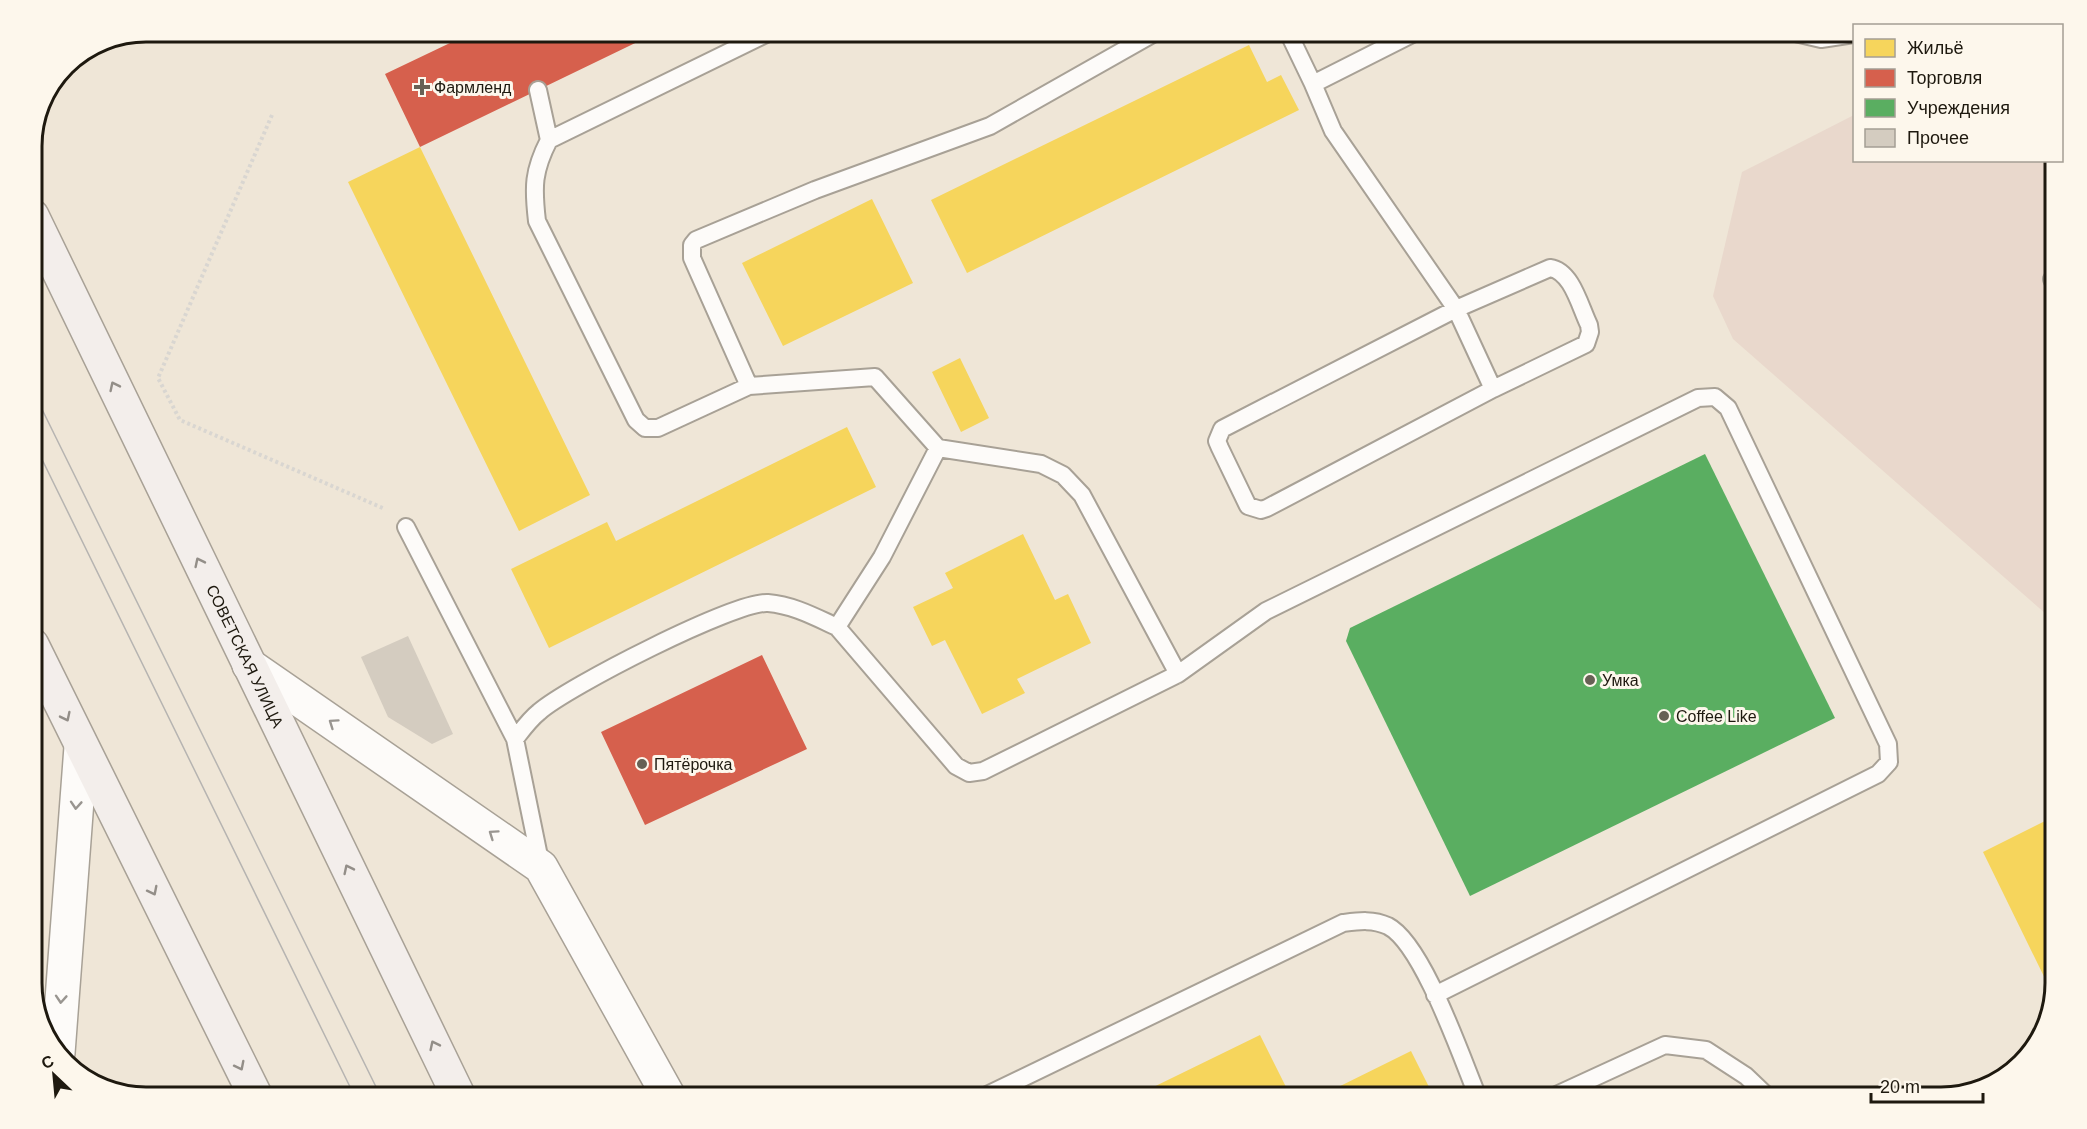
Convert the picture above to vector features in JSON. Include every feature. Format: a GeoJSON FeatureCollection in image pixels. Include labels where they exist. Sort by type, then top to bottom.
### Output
{"type":"FeatureCollection","features":[{"type":"Feature","properties":{"kind":"main road","name":"СОВЕТСКАЯ УЛИЦА"},"geometry":{"type":"LineString","coordinates":[[42,237],[454,1087]]}},
{"type":"Feature","properties":{"kind":"main road"},"geometry":{"type":"LineString","coordinates":[[42,666],[251,1087]]}},
{"type":"Feature","properties":{"kind":"street"},"geometry":{"type":"LineString","coordinates":[[249,664],[541,867],[663,1087]]}},
{"type":"Feature","properties":{"kind":"street"},"geometry":{"type":"LineString","coordinates":[[59,1039],[81,747]]}},
{"type":"Feature","properties":{"kind":"lane"},"geometry":{"type":"LineString","coordinates":[[750,42],[549,140],[537,163],[535,180],[537,221],[639,425],[651,429],[658,428],[749,386],[875,377],[938,448],[1041,464],[1063,475],[1082,495],[1178,674]]}},
{"type":"Feature","properties":{"kind":"lane"},"geometry":{"type":"LineString","coordinates":[[749,386],[692,258],[692,245],[696,240],[815,190],[990,126],[1138,42]]}},
{"type":"Feature","properties":{"kind":"lane"},"geometry":{"type":"LineString","coordinates":[[1293,42],[1333,131],[1456,309],[1493,389]]}},
{"type":"Feature","properties":{"kind":"lane"},"geometry":{"type":"LineString","coordinates":[[1313,84],[1396,42]]}},
{"type":"Feature","properties":{"kind":"lane"},"geometry":{"type":"LineString","coordinates":[[538,90],[549,140]]}},
{"type":"Feature","properties":{"kind":"lane"},"geometry":{"type":"LineString","coordinates":[[1550,268],[1557,269],[1566,277],[1589,325],[1589,338],[1581,348],[1493,389],[1261,510],[1254,509],[1244,500],[1220,448],[1219,435],[1227,425],[1456,309],[1550,268]]}},
{"type":"Feature","properties":{"kind":"lane"},"geometry":{"type":"LineString","coordinates":[[514,739],[538,712],[579,684],[738,608],[767,603],[798,610],[837,627],[956,766],[969,773],[983,771],[1178,674],[1266,611],[1698,398],[1706,396],[1722,401],[1888,744],[1890,762],[1878,774],[1435,995]]}},
{"type":"Feature","properties":{"kind":"lane"},"geometry":{"type":"LineString","coordinates":[[837,627],[882,557],[938,448]]}},
{"type":"Feature","properties":{"kind":"lane"},"geometry":{"type":"LineString","coordinates":[[406,526],[514,739],[541,867]]}},
{"type":"Feature","properties":{"kind":"lane"},"geometry":{"type":"LineString","coordinates":[[1006,1087],[1343,923],[1371,920],[1389,927],[1405,938],[1435,995],[1473,1087]]}},
{"type":"Feature","properties":{"kind":"lane"},"geometry":{"type":"LineString","coordinates":[[1575,1087],[1665,1045],[1706,1050],[1746,1076],[1757,1087]]}},
{"type":"Feature","properties":{"kind":"path"},"geometry":{"type":"LineString","coordinates":[[273,115],[158,378],[180,420],[390,511],[406,526]]}},
{"type":"Feature","properties":{"kind":"shaded area"},"geometry":{"type":"Polygon","coordinates":[[[1853,116],[1853,162],[2045,162],[2045,613],[1733,339],[1713,296],[1742,172],[1853,116]]]}},
{"type":"Feature","properties":{"kind":"building: Жильё"},"geometry":{"type":"Polygon","coordinates":[[[1249,45],[1267,82],[1281,75],[1299,110],[967,273],[931,200],[1249,45]]]}},
{"type":"Feature","properties":{"kind":"building: Жильё"},"geometry":{"type":"Polygon","coordinates":[[[420,147],[590,495],[519,531],[348,182],[420,147]]]}},
{"type":"Feature","properties":{"kind":"building: Жильё"},"geometry":{"type":"Polygon","coordinates":[[[872,199],[913,283],[783,346],[742,263],[872,199]]]}},
{"type":"Feature","properties":{"kind":"building: Жильё"},"geometry":{"type":"Polygon","coordinates":[[[960,358],[989,418],[961,432],[932,372],[960,358]]]}},
{"type":"Feature","properties":{"kind":"building: Жильё"},"geometry":{"type":"Polygon","coordinates":[[[847,427],[876,487],[549,648],[511,569],[607,522],[616,541],[847,427]]]}},
{"type":"Feature","properties":{"kind":"building: Жильё"},"geometry":{"type":"Polygon","coordinates":[[[1023,534],[1055,600],[1068,594],[1091,643],[1017,679],[1025,693],[982,714],[945,640],[932,646],[913,607],[953,588],[945,573],[1023,534]]]}},
{"type":"Feature","properties":{"kind":"building: Жильё"},"geometry":{"type":"Polygon","coordinates":[[[2045,821],[2045,979],[1983,852],[2045,821]]]}},
{"type":"Feature","properties":{"kind":"building: Жильё"},"geometry":{"type":"Polygon","coordinates":[[[1260,1035],[1286,1087],[1153,1087],[1260,1035]]]}},
{"type":"Feature","properties":{"kind":"building: Жильё"},"geometry":{"type":"Polygon","coordinates":[[[1411,1051],[1429,1087],[1338,1087],[1411,1051]]]}},
{"type":"Feature","properties":{"kind":"building: Торговля"},"geometry":{"type":"Polygon","coordinates":[[[452,42],[637,42],[420,147],[385,74],[452,42]]]}},
{"type":"Feature","properties":{"kind":"building: Торговля"},"geometry":{"type":"Polygon","coordinates":[[[762,655],[807,749],[645,825],[601,732],[762,655]]]}},
{"type":"Feature","properties":{"kind":"building: Учреждения","name":"Умка"},"geometry":{"type":"Polygon","coordinates":[[[1705,454],[1835,718],[1470,896],[1346,641],[1350,628],[1705,454]]]}},
{"type":"Feature","properties":{"kind":"building: Прочее"},"geometry":{"type":"Polygon","coordinates":[[[408,636],[453,734],[432,744],[388,717],[361,657],[408,636]]]}},
{"type":"Feature","properties":{"kind":"tram line"},"geometry":{"type":"LineString","coordinates":[[42,409],[376,1087]]}},
{"type":"Feature","properties":{"kind":"tram line"},"geometry":{"type":"LineString","coordinates":[[42,459],[350,1087]]}},
{"type":"Feature","properties":{"kind":"place","name":"Фармленд"},"geometry":{"type":"Point","coordinates":[422,87]}},
{"type":"Feature","properties":{"kind":"place","name":"Умка"},"geometry":{"type":"Point","coordinates":[1590,680]}},
{"type":"Feature","properties":{"kind":"place","name":"Coffee Like"},"geometry":{"type":"Point","coordinates":[1664,716]}},
{"type":"Feature","properties":{"kind":"place","name":"Пятёрочка"},"geometry":{"type":"Point","coordinates":[642,764]}}]}
